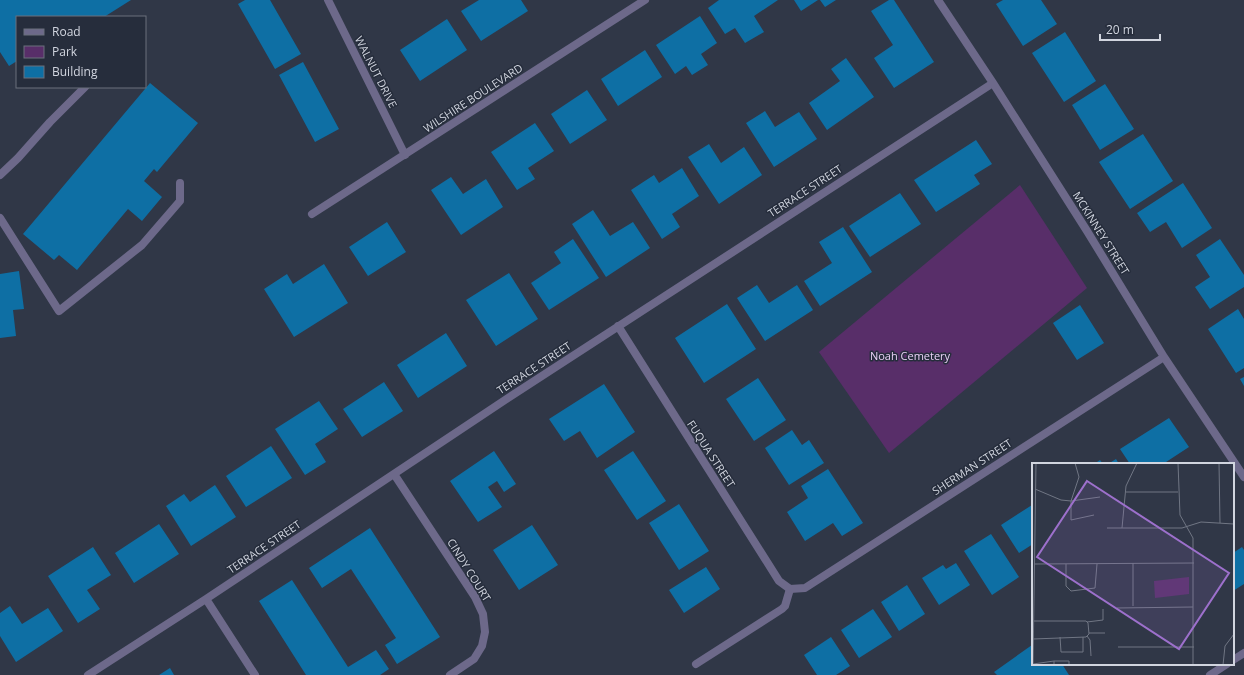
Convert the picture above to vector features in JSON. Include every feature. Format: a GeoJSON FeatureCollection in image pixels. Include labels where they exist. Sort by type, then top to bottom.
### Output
{"type":"FeatureCollection","features":[{"type":"Feature","properties":{"kind":"street","name":"WALNUT DRIVE"},"geometry":{"type":"LineString","coordinates":[[328,0],[405,155]]}},
{"type":"Feature","properties":{"kind":"street","name":"WILSHIRE BOULEVARD"},"geometry":{"type":"LineString","coordinates":[[312,214],[645,0]]}},
{"type":"Feature","properties":{"kind":"street","name":"MCKINNEY STREET"},"geometry":{"type":"LineString","coordinates":[[938,0],[993,83],[1087,231],[1164,357],[1244,477]]}},
{"type":"Feature","properties":{"kind":"street","name":"TERRACE STREET"},"geometry":{"type":"LineString","coordinates":[[88,675],[206,599],[618,326],[993,83]]}},
{"type":"Feature","properties":{"kind":"street"},"geometry":{"type":"LineString","coordinates":[[0,175],[84,88]]}},
{"type":"Feature","properties":{"kind":"street"},"geometry":{"type":"LineString","coordinates":[[0,218],[59,310],[142,245],[180,201],[180,183]]}},
{"type":"Feature","properties":{"kind":"street","name":"FUQUA STREET"},"geometry":{"type":"LineString","coordinates":[[618,326],[779,581],[790,589]]}},
{"type":"Feature","properties":{"kind":"street","name":"SHERMAN STREET"},"geometry":{"type":"LineString","coordinates":[[790,589],[805,588],[1164,357]]}},
{"type":"Feature","properties":{"kind":"street","name":"CINDY COURT"},"geometry":{"type":"LineString","coordinates":[[394,474],[474,597],[483,614],[485,632],[482,646],[474,659],[450,675]]}},
{"type":"Feature","properties":{"kind":"street"},"geometry":{"type":"LineString","coordinates":[[696,664],[782,609],[785,606],[790,589]]}},
{"type":"Feature","properties":{"kind":"street"},"geometry":{"type":"LineString","coordinates":[[206,599],[255,675]]}},
{"type":"Feature","properties":{"kind":"street"},"geometry":{"type":"LineString","coordinates":[[1234,659],[1244,653]]}},
{"type":"Feature","properties":{"kind":"street"},"geometry":{"type":"LineString","coordinates":[[1210,675],[1225,665]]}},
{"type":"Feature","properties":{"kind":"green space","name":"Noah Cemetery"},"geometry":{"type":"Polygon","coordinates":[[[1020,185],[1087,288],[889,453],[819,352],[1020,185]]]}},
{"type":"Feature","properties":{"kind":"building"},"geometry":{"type":"Polygon","coordinates":[[[0,0],[131,0],[106,16],[16,16],[16,62],[9,66],[0,52],[0,0]]]}},
{"type":"Feature","properties":{"kind":"building"},"geometry":{"type":"Polygon","coordinates":[[[245,0],[270,0],[301,54],[275,69],[238,4],[245,0]]]}},
{"type":"Feature","properties":{"kind":"building"},"geometry":{"type":"Polygon","coordinates":[[[479,0],[521,0],[528,11],[481,41],[461,11],[479,0]]]}},
{"type":"Feature","properties":{"kind":"building"},"geometry":{"type":"Polygon","coordinates":[[[719,0],[778,0],[754,16],[764,32],[745,43],[735,28],[725,34],[708,8],[719,0]]]}},
{"type":"Feature","properties":{"kind":"building"},"geometry":{"type":"Polygon","coordinates":[[[794,0],[818,0],[801,11],[794,0]]]}},
{"type":"Feature","properties":{"kind":"building"},"geometry":{"type":"Polygon","coordinates":[[[820,0],[836,0],[825,7],[820,0]]]}},
{"type":"Feature","properties":{"kind":"building"},"geometry":{"type":"Polygon","coordinates":[[[889,0],[894,0],[934,62],[894,88],[874,58],[893,45],[871,11],[889,0]]]}},
{"type":"Feature","properties":{"kind":"building"},"geometry":{"type":"Polygon","coordinates":[[[1003,0],[1041,0],[1057,24],[1023,46],[996,4],[1003,0]]]}},
{"type":"Feature","properties":{"kind":"building"},"geometry":{"type":"Polygon","coordinates":[[[700,16],[717,43],[701,54],[708,65],[692,75],[686,66],[675,74],[656,45],[700,16]]]}},
{"type":"Feature","properties":{"kind":"building"},"geometry":{"type":"Polygon","coordinates":[[[447,19],[467,50],[420,81],[400,50],[447,19]]]}},
{"type":"Feature","properties":{"kind":"building"},"geometry":{"type":"Polygon","coordinates":[[[1065,32],[1096,81],[1064,102],[1032,53],[1065,32]]]}},
{"type":"Feature","properties":{"kind":"building"},"geometry":{"type":"Polygon","coordinates":[[[645,50],[662,77],[618,106],[601,79],[645,50]]]}},
{"type":"Feature","properties":{"kind":"building"},"geometry":{"type":"Polygon","coordinates":[[[846,58],[874,97],[827,130],[809,103],[840,81],[831,69],[846,58]]]}},
{"type":"Feature","properties":{"kind":"building"},"geometry":{"type":"Polygon","coordinates":[[[303,62],[339,129],[315,142],[279,75],[303,62]]]}},
{"type":"Feature","properties":{"kind":"building"},"geometry":{"type":"Polygon","coordinates":[[[150,83],[198,123],[157,172],[154,169],[144,181],[162,197],[142,221],[128,209],[77,270],[59,255],[54,260],[23,234],[150,83]]]}},
{"type":"Feature","properties":{"kind":"building"},"geometry":{"type":"Polygon","coordinates":[[[1105,84],[1134,129],[1100,150],[1072,105],[1105,84]]]}},
{"type":"Feature","properties":{"kind":"building"},"geometry":{"type":"Polygon","coordinates":[[[587,90],[607,120],[570,144],[551,114],[587,90]]]}},
{"type":"Feature","properties":{"kind":"building"},"geometry":{"type":"Polygon","coordinates":[[[765,111],[775,127],[799,112],[817,139],[774,167],[746,123],[765,111]]]}},
{"type":"Feature","properties":{"kind":"building"},"geometry":{"type":"Polygon","coordinates":[[[535,123],[554,151],[528,168],[535,179],[517,190],[491,152],[535,123]]]}},
{"type":"Feature","properties":{"kind":"building"},"geometry":{"type":"Polygon","coordinates":[[[1143,134],[1173,181],[1130,209],[1099,162],[1143,134]]]}},
{"type":"Feature","properties":{"kind":"building"},"geometry":{"type":"Polygon","coordinates":[[[976,140],[992,164],[974,175],[980,184],[936,212],[914,180],[976,140]]]}},
{"type":"Feature","properties":{"kind":"building"},"geometry":{"type":"Polygon","coordinates":[[[709,144],[721,163],[744,147],[762,175],[719,204],[688,157],[709,144]]]}},
{"type":"Feature","properties":{"kind":"building"},"geometry":{"type":"Polygon","coordinates":[[[682,168],[699,196],[672,214],[680,227],[662,239],[631,190],[654,175],[659,183],[682,168]]]}},
{"type":"Feature","properties":{"kind":"building"},"geometry":{"type":"Polygon","coordinates":[[[451,177],[463,194],[486,179],[503,207],[461,235],[431,190],[451,177]]]}},
{"type":"Feature","properties":{"kind":"building"},"geometry":{"type":"Polygon","coordinates":[[[1183,183],[1212,228],[1182,248],[1166,222],[1150,232],[1137,213],[1183,183]]]}},
{"type":"Feature","properties":{"kind":"building"},"geometry":{"type":"Polygon","coordinates":[[[900,193],[921,224],[870,257],[849,226],[900,193]]]}},
{"type":"Feature","properties":{"kind":"building"},"geometry":{"type":"Polygon","coordinates":[[[593,210],[610,236],[633,222],[650,248],[606,277],[572,224],[593,210]]]}},
{"type":"Feature","properties":{"kind":"building"},"geometry":{"type":"Polygon","coordinates":[[[387,222],[406,252],[368,276],[349,247],[387,222]]]}},
{"type":"Feature","properties":{"kind":"building"},"geometry":{"type":"Polygon","coordinates":[[[843,227],[872,272],[820,306],[804,281],[832,263],[819,242],[843,227]]]}},
{"type":"Feature","properties":{"kind":"building"},"geometry":{"type":"Polygon","coordinates":[[[573,239],[599,278],[549,310],[531,283],[561,263],[554,252],[573,239]]]}},
{"type":"Feature","properties":{"kind":"building"},"geometry":{"type":"Polygon","coordinates":[[[1220,239],[1244,275],[1244,287],[1210,309],[1195,287],[1210,277],[1196,255],[1220,239]]]}},
{"type":"Feature","properties":{"kind":"building"},"geometry":{"type":"Polygon","coordinates":[[[324,264],[348,303],[294,337],[264,289],[287,274],[293,284],[324,264]]]}},
{"type":"Feature","properties":{"kind":"building"},"geometry":{"type":"Polygon","coordinates":[[[19,271],[24,309],[13,310],[16,336],[0,338],[0,274],[19,271]]]}},
{"type":"Feature","properties":{"kind":"building"},"geometry":{"type":"Polygon","coordinates":[[[509,273],[538,319],[496,346],[466,300],[509,273]]]}},
{"type":"Feature","properties":{"kind":"building"},"geometry":{"type":"Polygon","coordinates":[[[757,285],[769,303],[797,285],[813,310],[765,341],[737,298],[757,285]]]}},
{"type":"Feature","properties":{"kind":"building"},"geometry":{"type":"Polygon","coordinates":[[[727,304],[756,349],[704,383],[675,338],[727,304]]]}},
{"type":"Feature","properties":{"kind":"building"},"geometry":{"type":"Polygon","coordinates":[[[1080,305],[1104,343],[1077,360],[1053,323],[1080,305]]]}},
{"type":"Feature","properties":{"kind":"building"},"geometry":{"type":"Polygon","coordinates":[[[1238,309],[1244,319],[1244,368],[1236,373],[1208,329],[1238,309]]]}},
{"type":"Feature","properties":{"kind":"building"},"geometry":{"type":"Polygon","coordinates":[[[446,333],[467,366],[418,398],[397,365],[446,333]]]}},
{"type":"Feature","properties":{"kind":"building"},"geometry":{"type":"Polygon","coordinates":[[[1244,377],[1244,386],[1240,379],[1244,377]]]}},
{"type":"Feature","properties":{"kind":"building"},"geometry":{"type":"Polygon","coordinates":[[[758,378],[786,420],[754,441],[726,399],[758,378]]]}},
{"type":"Feature","properties":{"kind":"building"},"geometry":{"type":"Polygon","coordinates":[[[384,382],[403,411],[362,437],[343,409],[384,382]]]}},
{"type":"Feature","properties":{"kind":"building"},"geometry":{"type":"Polygon","coordinates":[[[604,384],[635,432],[597,458],[580,431],[564,441],[549,419],[604,384]]]}},
{"type":"Feature","properties":{"kind":"building"},"geometry":{"type":"Polygon","coordinates":[[[319,401],[338,429],[315,444],[326,462],[305,475],[275,429],[319,401]]]}},
{"type":"Feature","properties":{"kind":"building"},"geometry":{"type":"Polygon","coordinates":[[[1169,418],[1189,447],[1165,463],[1129,463],[1120,449],[1169,418]]]}},
{"type":"Feature","properties":{"kind":"building"},"geometry":{"type":"Polygon","coordinates":[[[792,430],[802,445],[809,440],[824,463],[789,485],[765,448],[792,430]]]}},
{"type":"Feature","properties":{"kind":"building"},"geometry":{"type":"Polygon","coordinates":[[[271,446],[292,478],[246,507],[226,476],[271,446]]]}},
{"type":"Feature","properties":{"kind":"building"},"geometry":{"type":"Polygon","coordinates":[[[494,451],[516,484],[504,492],[497,481],[488,487],[502,507],[478,522],[450,481],[494,451]]]}},
{"type":"Feature","properties":{"kind":"building"},"geometry":{"type":"Polygon","coordinates":[[[633,451],[666,501],[637,520],[604,470],[633,451]]]}},
{"type":"Feature","properties":{"kind":"building"},"geometry":{"type":"Polygon","coordinates":[[[1116,459],[1118,463],[1110,463],[1116,459]]]}},
{"type":"Feature","properties":{"kind":"building"},"geometry":{"type":"Polygon","coordinates":[[[1100,460],[1102,463],[1096,463],[1100,460]]]}},
{"type":"Feature","properties":{"kind":"building"},"geometry":{"type":"Polygon","coordinates":[[[828,469],[863,523],[842,536],[833,523],[805,541],[787,512],[808,498],[801,486],[828,469]]]}},
{"type":"Feature","properties":{"kind":"building"},"geometry":{"type":"Polygon","coordinates":[[[215,485],[236,517],[191,546],[166,506],[184,494],[190,502],[215,485]]]}},
{"type":"Feature","properties":{"kind":"building"},"geometry":{"type":"Polygon","coordinates":[[[679,504],[709,551],[679,570],[649,523],[679,504]]]}},
{"type":"Feature","properties":{"kind":"building"},"geometry":{"type":"Polygon","coordinates":[[[1032,505],[1032,545],[1019,553],[1001,525],[1032,505]]]}},
{"type":"Feature","properties":{"kind":"building"},"geometry":{"type":"Polygon","coordinates":[[[159,524],[179,554],[134,583],[115,553],[159,524]]]}},
{"type":"Feature","properties":{"kind":"building"},"geometry":{"type":"Polygon","coordinates":[[[532,525],[558,565],[519,590],[493,550],[532,525]]]}},
{"type":"Feature","properties":{"kind":"building"},"geometry":{"type":"Polygon","coordinates":[[[370,528],[440,637],[397,664],[385,645],[396,638],[351,569],[322,588],[309,568],[370,528]]]}},
{"type":"Feature","properties":{"kind":"building"},"geometry":{"type":"Polygon","coordinates":[[[991,534],[1019,577],[992,595],[964,551],[991,534]]]}},
{"type":"Feature","properties":{"kind":"building"},"geometry":{"type":"Polygon","coordinates":[[[93,547],[111,575],[87,590],[100,609],[78,623],[48,576],[93,547]]]}},
{"type":"Feature","properties":{"kind":"building"},"geometry":{"type":"Polygon","coordinates":[[[1242,547],[1244,550],[1244,584],[1234,590],[1234,552],[1242,547]]]}},
{"type":"Feature","properties":{"kind":"building"},"geometry":{"type":"Polygon","coordinates":[[[956,563],[970,585],[939,605],[922,578],[943,565],[946,569],[956,563]]]}},
{"type":"Feature","properties":{"kind":"building"},"geometry":{"type":"Polygon","coordinates":[[[706,567],[720,589],[684,613],[669,590],[706,567]]]}},
{"type":"Feature","properties":{"kind":"building"},"geometry":{"type":"Polygon","coordinates":[[[292,580],[348,667],[376,650],[389,669],[380,675],[306,675],[259,601],[292,580]]]}},
{"type":"Feature","properties":{"kind":"building"},"geometry":{"type":"Polygon","coordinates":[[[907,585],[925,614],[899,631],[881,602],[907,585]]]}},
{"type":"Feature","properties":{"kind":"building"},"geometry":{"type":"Polygon","coordinates":[[[10,606],[22,624],[48,608],[63,631],[16,662],[0,636],[0,613],[10,606]]]}},
{"type":"Feature","properties":{"kind":"building"},"geometry":{"type":"Polygon","coordinates":[[[873,609],[892,637],[859,658],[841,630],[873,609]]]}},
{"type":"Feature","properties":{"kind":"building"},"geometry":{"type":"Polygon","coordinates":[[[831,637],[850,666],[836,675],[817,675],[804,655],[831,637]]]}},
{"type":"Feature","properties":{"kind":"building"},"geometry":{"type":"Polygon","coordinates":[[[1032,645],[1032,665],[1063,665],[1069,675],[997,675],[994,672],[1032,645]]]}},
{"type":"Feature","properties":{"kind":"building"},"geometry":{"type":"Polygon","coordinates":[[[170,668],[174,675],[159,675],[170,668]]]}}]}
